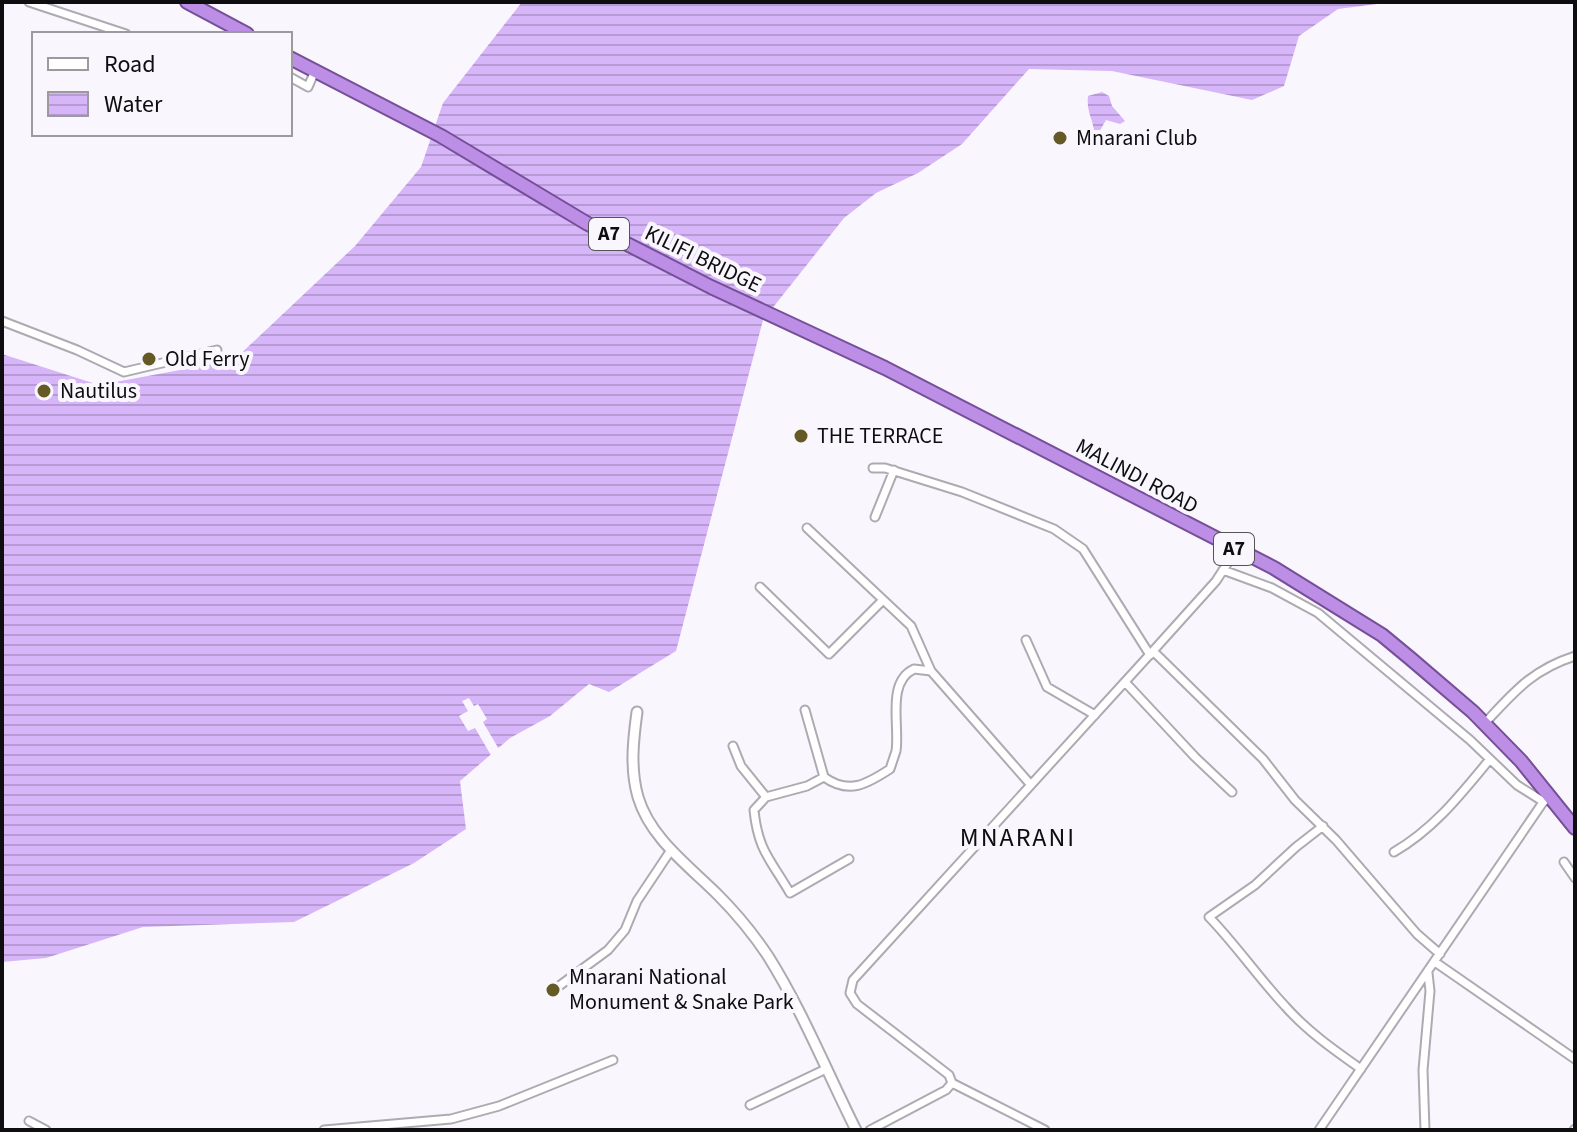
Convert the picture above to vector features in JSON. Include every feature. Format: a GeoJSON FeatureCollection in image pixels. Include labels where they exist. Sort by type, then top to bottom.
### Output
{"type":"FeatureCollection","features":[{"type":"Feature","properties":{"kind":"highway"},"geometry":{"type":"LineString","coordinates":[[187,2],[243,32]]}},
{"type":"Feature","properties":{"kind":"highway","name":"A7"},"geometry":{"type":"LineString","coordinates":[[292,59],[315,71]]}},
{"type":"Feature","properties":{"kind":"highway","name":"KILIFI BRIDGE"},"geometry":{"type":"LineString","coordinates":[[315,71],[441,136],[588,224],[711,287],[838,345]]}},
{"type":"Feature","properties":{"kind":"highway","name":"MALINDI ROAD"},"geometry":{"type":"LineString","coordinates":[[838,345],[1274,568],[1382,635],[1485,723],[1575,828]]}},
{"type":"Feature","properties":{"kind":"street"},"geometry":{"type":"LineString","coordinates":[[29,2],[120,32]]}},
{"type":"Feature","properties":{"kind":"street"},"geometry":{"type":"LineString","coordinates":[[292,78],[308,87],[315,71]]}},
{"type":"Feature","properties":{"kind":"street"},"geometry":{"type":"LineString","coordinates":[[2,321],[124,372],[217,350]]}},
{"type":"Feature","properties":{"kind":"street"},"geometry":{"type":"LineString","coordinates":[[873,468],[894,470],[962,492],[1054,529],[1083,549],[1152,653],[1263,759],[1295,800],[1323,826],[1437,958],[1575,1059]]}},
{"type":"Feature","properties":{"kind":"street"},"geometry":{"type":"LineString","coordinates":[[875,517],[894,470]]}},
{"type":"Feature","properties":{"kind":"street"},"geometry":{"type":"LineString","coordinates":[[807,528],[911,626],[931,671],[1031,785]]}},
{"type":"Feature","properties":{"kind":"street"},"geometry":{"type":"LineString","coordinates":[[1045,1130],[952,1083],[949,1075],[857,1004],[849,988],[859,973],[1152,653],[1223,570],[1236,550]]}},
{"type":"Feature","properties":{"kind":"street"},"geometry":{"type":"LineString","coordinates":[[1223,570],[1272,588],[1318,613],[1517,785],[1547,798],[1319,1130]]}},
{"type":"Feature","properties":{"kind":"street"},"geometry":{"type":"LineString","coordinates":[[760,587],[829,654],[883,600]]}},
{"type":"Feature","properties":{"kind":"street"},"geometry":{"type":"LineString","coordinates":[[1026,640],[1047,687],[1095,715]]}},
{"type":"Feature","properties":{"kind":"street"},"geometry":{"type":"LineString","coordinates":[[1485,723],[1531,676],[1550,664],[1575,656]]}},
{"type":"Feature","properties":{"kind":"street"},"geometry":{"type":"LineString","coordinates":[[805,710],[824,777],[832,783],[861,786],[890,769],[896,750],[897,695],[902,678],[914,669],[931,671]]}},
{"type":"Feature","properties":{"kind":"street"},"geometry":{"type":"LineString","coordinates":[[1125,682],[1232,792]]}},
{"type":"Feature","properties":{"kind":"street"},"geometry":{"type":"LineString","coordinates":[[637,712],[632,751],[638,796],[653,827],[671,850],[733,911],[768,956],[856,1130]]}},
{"type":"Feature","properties":{"kind":"street"},"geometry":{"type":"LineString","coordinates":[[733,746],[741,766],[766,797]]}},
{"type":"Feature","properties":{"kind":"street"},"geometry":{"type":"LineString","coordinates":[[1394,852],[1416,839],[1453,804],[1490,759]]}},
{"type":"Feature","properties":{"kind":"street"},"geometry":{"type":"LineString","coordinates":[[824,777],[807,786],[766,797],[754,810],[756,834],[767,859],[790,893],[849,859]]}},
{"type":"Feature","properties":{"kind":"street"},"geometry":{"type":"LineString","coordinates":[[1323,826],[1255,885],[1209,917],[1284,1006],[1320,1040],[1361,1069]]}},
{"type":"Feature","properties":{"kind":"street"},"geometry":{"type":"LineString","coordinates":[[555,989],[608,950],[625,930],[637,901],[671,850]]}},
{"type":"Feature","properties":{"kind":"street"},"geometry":{"type":"LineString","coordinates":[[1564,862],[1575,878]]}},
{"type":"Feature","properties":{"kind":"street"},"geometry":{"type":"LineString","coordinates":[[1425,1130],[1423,1070],[1430,991],[1428,971]]}},
{"type":"Feature","properties":{"kind":"street"},"geometry":{"type":"LineString","coordinates":[[324,1130],[451,1119],[499,1106],[613,1060]]}},
{"type":"Feature","properties":{"kind":"street"},"geometry":{"type":"LineString","coordinates":[[750,1105],[826,1069]]}},
{"type":"Feature","properties":{"kind":"street"},"geometry":{"type":"LineString","coordinates":[[870,1130],[946,1090],[952,1083]]}},
{"type":"Feature","properties":{"kind":"street"},"geometry":{"type":"LineString","coordinates":[[29,1121],[46,1130]]}},
{"type":"Feature","properties":{"kind":"water"},"geometry":{"type":"Polygon","coordinates":[[[522,2],[1393,2],[1338,9],[1299,36],[1284,86],[1252,100],[1112,71],[1029,69],[962,144],[918,173],[876,193],[844,218],[763,320],[676,651],[609,692],[589,684],[550,716],[510,738],[460,781],[466,829],[414,863],[294,922],[143,927],[46,958],[2,962],[2,354],[99,385],[234,360],[355,246],[421,167],[443,103],[522,2]]]}},
{"type":"Feature","properties":{"kind":"water"},"geometry":{"type":"Polygon","coordinates":[[[1102,92],[1109,96],[1112,106],[1125,121],[1120,124],[1106,120],[1098,134],[1093,132],[1088,96],[1102,92]]]}},
{"type":"Feature","properties":{"kind":"pier"},"geometry":{"type":"Polygon","coordinates":[[[469,698],[474,706],[478,704],[487,719],[483,722],[500,751],[492,757],[475,728],[468,731],[459,716],[468,711],[462,701],[469,698]]]}},
{"type":"Feature","properties":{"kind":"place","name":"Mnarani Club"},"geometry":{"type":"Point","coordinates":[1060,138]}},
{"type":"Feature","properties":{"kind":"place","name":"Old Ferry"},"geometry":{"type":"Point","coordinates":[149,359]}},
{"type":"Feature","properties":{"kind":"place","name":"Nautilus"},"geometry":{"type":"Point","coordinates":[44,391]}},
{"type":"Feature","properties":{"kind":"place","name":"THE TERRACE"},"geometry":{"type":"Point","coordinates":[801,436]}},
{"type":"Feature","properties":{"kind":"place","name":"Mnarani National Monument & Snake Park"},"geometry":{"type":"Point","coordinates":[553,990]}},
{"type":"Feature","properties":{"kind":"district","name":"MNARANI"},"geometry":{"type":"Point","coordinates":[1018,837]}}]}
